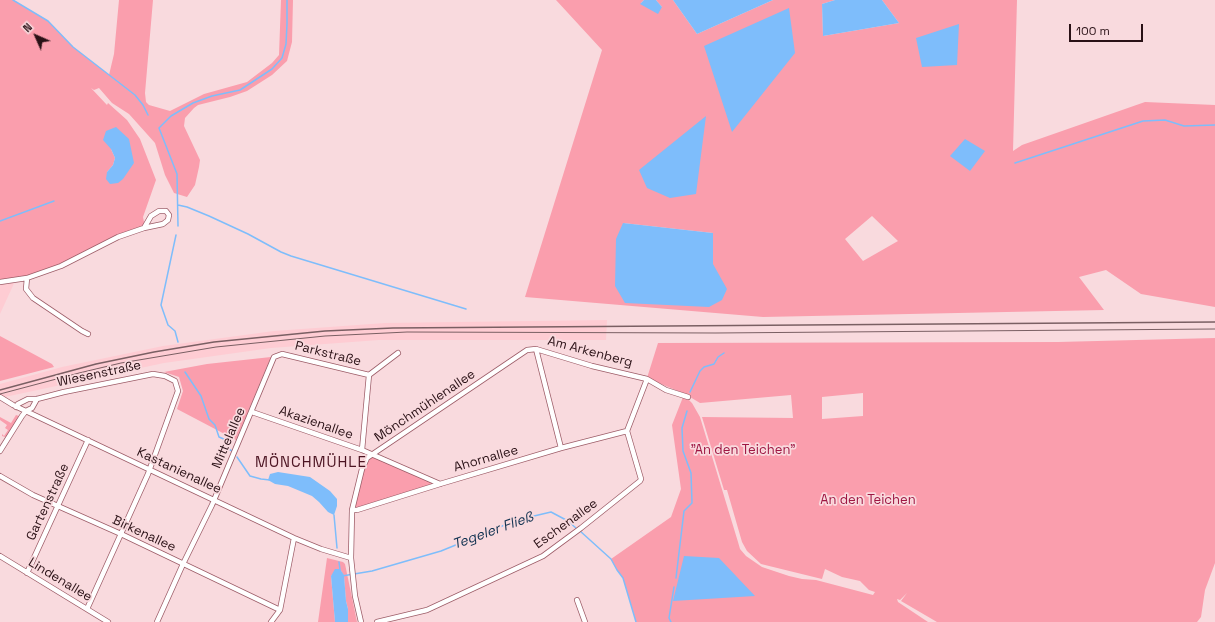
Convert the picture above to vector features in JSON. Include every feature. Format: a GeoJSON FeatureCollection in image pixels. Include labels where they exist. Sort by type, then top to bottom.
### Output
{"type":"FeatureCollection","features":[{"type":"Feature","properties":{"kind":"street"},"geometry":{"type":"LineString","coordinates":[[0,282],[27,278],[61,266],[118,237],[144,228],[163,224],[168,220],[169,215],[166,211],[159,211],[151,216],[144,228]]}},
{"type":"Feature","properties":{"kind":"street"},"geometry":{"type":"LineString","coordinates":[[27,278],[26,290],[33,298],[88,334]]}},
{"type":"Feature","properties":{"kind":"street","name":"Am Arkenberg"},"geometry":{"type":"LineString","coordinates":[[536,349],[592,366],[647,379],[666,390],[688,397]]}},
{"type":"Feature","properties":{"kind":"street","name":"Am Arkenberg"},"geometry":{"type":"LineString","coordinates":[[536,349],[561,448]]}},
{"type":"Feature","properties":{"kind":"street","name":"Mönchmühlenallee"},"geometry":{"type":"LineString","coordinates":[[362,622],[352,572],[352,510],[362,469],[367,458],[527,350],[536,349]]}},
{"type":"Feature","properties":{"kind":"street"},"geometry":{"type":"LineString","coordinates":[[362,450],[369,375],[398,353]]}},
{"type":"Feature","properties":{"kind":"street","name":"Parkstraße"},"geometry":{"type":"LineString","coordinates":[[282,354],[369,375]]}},
{"type":"Feature","properties":{"kind":"street","name":"Mittelallee"},"geometry":{"type":"LineString","coordinates":[[157,622],[214,500],[274,357],[282,354]]}},
{"type":"Feature","properties":{"kind":"street","name":"Wiesenstraße"},"geometry":{"type":"LineString","coordinates":[[16,407],[18,404],[28,399],[37,399],[64,392],[154,374],[165,376],[175,381],[178,391],[149,470]]}},
{"type":"Feature","properties":{"kind":"street"},"geometry":{"type":"LineString","coordinates":[[627,431],[647,379]]}},
{"type":"Feature","properties":{"kind":"street","name":"Kastanienallee"},"geometry":{"type":"LineString","coordinates":[[0,397],[16,407],[294,538],[321,549],[351,558]]}},
{"type":"Feature","properties":{"kind":"street"},"geometry":{"type":"LineString","coordinates":[[0,451],[22,416],[26,411],[32,408],[37,399]]}},
{"type":"Feature","properties":{"kind":"street","name":"Akazienallee"},"geometry":{"type":"LineString","coordinates":[[252,412],[373,454],[440,484]]}},
{"type":"Feature","properties":{"kind":"street","name":"Ahornallee"},"geometry":{"type":"LineString","coordinates":[[352,510],[357,510],[561,448],[627,431]]}},
{"type":"Feature","properties":{"kind":"street","name":"Eschenallee"},"geometry":{"type":"LineString","coordinates":[[377,622],[434,607],[543,556],[576,532],[640,481],[641,479],[627,431]]}},
{"type":"Feature","properties":{"kind":"street","name":"Gartenstraße"},"geometry":{"type":"LineString","coordinates":[[27,573],[88,440]]}},
{"type":"Feature","properties":{"kind":"street"},"geometry":{"type":"LineString","coordinates":[[87,609],[136,503],[149,470]]}},
{"type":"Feature","properties":{"kind":"street","name":"Birkenallee"},"geometry":{"type":"LineString","coordinates":[[0,476],[58,506],[121,534],[280,610]]}},
{"type":"Feature","properties":{"kind":"street"},"geometry":{"type":"LineString","coordinates":[[273,621],[280,610],[294,538]]}},
{"type":"Feature","properties":{"kind":"street","name":"Lindenallee"},"geometry":{"type":"LineString","coordinates":[[0,556],[108,622]]}},
{"type":"Feature","properties":{"kind":"street"},"geometry":{"type":"LineString","coordinates":[[577,600],[585,622]]}},
{"type":"Feature","properties":{"kind":"shaded area"},"geometry":{"type":"Polygon","coordinates":[[[16,279],[0,314],[0,282],[16,279]]]}},
{"type":"Feature","properties":{"kind":"shaded area"},"geometry":{"type":"Polygon","coordinates":[[[607,320],[606,340],[379,340],[271,348],[164,363],[0,398],[0,384],[62,367],[163,346],[274,331],[385,323],[607,320]]]}},
{"type":"Feature","properties":{"kind":"green space"},"geometry":{"type":"Polygon","coordinates":[[[0,0],[13,0],[48,21],[73,47],[109,75],[114,54],[119,0],[153,0],[145,93],[146,102],[149,105],[170,111],[204,94],[247,82],[272,63],[279,55],[281,0],[293,0],[292,42],[287,61],[272,75],[247,91],[198,105],[185,118],[184,126],[200,160],[195,185],[187,197],[174,193],[165,175],[155,143],[129,114],[112,103],[99,88],[94,90],[91,88],[107,105],[108,103],[127,120],[140,139],[156,180],[143,217],[145,227],[39,274],[0,282],[0,0]],[[111,149],[115,158],[113,165],[107,172],[134,163],[111,149]]]}},
{"type":"Feature","properties":{"kind":"green space"},"geometry":{"type":"Polygon","coordinates":[[[556,0],[644,0],[641,3],[662,7],[656,0],[673,0],[697,34],[773,0],[835,0],[822,4],[823,36],[899,23],[882,0],[1017,0],[1013,151],[1022,145],[1145,102],[1215,105],[1215,307],[1141,294],[1106,270],[1079,277],[1104,310],[763,317],[525,297],[602,50],[556,0]],[[872,216],[845,239],[863,261],[898,241],[872,216]],[[623,223],[713,264],[713,233],[623,223]]]}},
{"type":"Feature","properties":{"kind":"green space"},"geometry":{"type":"Polygon","coordinates":[[[0,336],[52,364],[54,367],[0,381],[0,336]]]}},
{"type":"Feature","properties":{"kind":"green space"},"geometry":{"type":"Polygon","coordinates":[[[1215,338],[1215,563],[1205,590],[1201,617],[1197,622],[937,622],[901,601],[907,593],[900,600],[897,599],[898,602],[928,622],[636,622],[623,578],[611,559],[671,517],[681,489],[672,425],[683,397],[687,398],[692,403],[700,417],[740,549],[746,556],[762,567],[789,576],[816,580],[873,595],[875,592],[869,590],[860,581],[842,577],[825,569],[822,579],[761,564],[747,551],[742,542],[727,490],[724,490],[702,417],[793,418],[791,395],[700,403],[685,394],[647,378],[658,343],[1058,342],[1215,338]],[[863,393],[822,397],[822,419],[863,416],[863,393]]]}},
{"type":"Feature","properties":{"kind":"green space"},"geometry":{"type":"Polygon","coordinates":[[[271,357],[236,440],[177,409],[183,391],[179,377],[164,372],[207,364],[271,357]]]}},
{"type":"Feature","properties":{"kind":"green space"},"geometry":{"type":"Polygon","coordinates":[[[16,415],[19,416],[19,418],[7,436],[5,437],[2,436],[2,434],[4,436],[8,430],[5,428],[7,425],[0,420],[0,417],[11,423],[16,415]]]}},
{"type":"Feature","properties":{"kind":"green space"},"geometry":{"type":"Polygon","coordinates":[[[373,455],[439,484],[352,509],[367,458],[373,455]]]}},
{"type":"Feature","properties":{"kind":"green space"},"geometry":{"type":"Polygon","coordinates":[[[327,558],[343,562],[345,564],[357,622],[348,622],[344,576],[340,569],[331,576],[335,622],[318,622],[327,558]]]}},
{"type":"Feature","properties":{"kind":"water"},"geometry":{"type":"Polygon","coordinates":[[[644,0],[656,0],[662,7],[658,14],[640,4],[644,0]]]}},
{"type":"Feature","properties":{"kind":"water"},"geometry":{"type":"Polygon","coordinates":[[[673,0],[773,0],[697,34],[673,0]]]}},
{"type":"Feature","properties":{"kind":"water"},"geometry":{"type":"Polygon","coordinates":[[[835,0],[882,0],[899,23],[823,36],[822,4],[835,0]]]}},
{"type":"Feature","properties":{"kind":"water"},"geometry":{"type":"Polygon","coordinates":[[[789,8],[795,53],[732,132],[704,46],[789,8]]]}},
{"type":"Feature","properties":{"kind":"water"},"geometry":{"type":"Polygon","coordinates":[[[959,24],[957,65],[922,67],[916,38],[959,24]]]}},
{"type":"Feature","properties":{"kind":"water"},"geometry":{"type":"Polygon","coordinates":[[[706,116],[696,194],[670,198],[647,188],[639,170],[706,116]]]}},
{"type":"Feature","properties":{"kind":"water"},"geometry":{"type":"Polygon","coordinates":[[[116,127],[129,139],[134,163],[123,179],[118,183],[110,184],[106,179],[107,172],[113,165],[115,158],[111,149],[103,140],[106,131],[116,127]]]}},
{"type":"Feature","properties":{"kind":"water"},"geometry":{"type":"Polygon","coordinates":[[[965,139],[985,151],[970,171],[950,156],[965,139]]]}},
{"type":"Feature","properties":{"kind":"water"},"geometry":{"type":"Polygon","coordinates":[[[623,223],[713,233],[713,264],[727,289],[722,300],[709,307],[625,303],[615,286],[616,239],[623,223]]]}},
{"type":"Feature","properties":{"kind":"water"},"geometry":{"type":"Polygon","coordinates":[[[278,472],[310,477],[330,491],[337,499],[337,506],[334,515],[328,512],[312,496],[288,486],[275,484],[268,480],[270,474],[278,472]]]}},
{"type":"Feature","properties":{"kind":"water"},"geometry":{"type":"Polygon","coordinates":[[[684,556],[719,558],[755,596],[673,601],[684,556]]]}},
{"type":"Feature","properties":{"kind":"water"},"geometry":{"type":"Polygon","coordinates":[[[335,569],[340,569],[344,575],[348,622],[335,622],[331,576],[335,569]]]}},
{"type":"Feature","properties":{"kind":"waterway"},"geometry":{"type":"LineString","coordinates":[[13,0],[48,21],[73,47],[135,95],[143,105],[148,115]]}},
{"type":"Feature","properties":{"kind":"waterway"},"geometry":{"type":"LineString","coordinates":[[178,226],[177,174],[159,128],[171,116],[193,103],[212,96],[240,90],[272,69],[282,58],[286,44],[287,0]]}},
{"type":"Feature","properties":{"kind":"waterway"},"geometry":{"type":"LineString","coordinates":[[1015,163],[1143,121],[1165,120],[1184,126],[1215,125]]}},
{"type":"Feature","properties":{"kind":"waterway"},"geometry":{"type":"LineString","coordinates":[[0,221],[54,201]]}},
{"type":"Feature","properties":{"kind":"waterway"},"geometry":{"type":"LineString","coordinates":[[178,205],[209,216],[291,256],[466,309]]}},
{"type":"Feature","properties":{"kind":"waterway"},"geometry":{"type":"LineString","coordinates":[[176,235],[161,305],[168,325],[175,331],[178,342]]}},
{"type":"Feature","properties":{"kind":"waterway"},"geometry":{"type":"LineString","coordinates":[[690,392],[700,371],[704,367],[714,364],[718,357],[724,353]]}},
{"type":"Feature","properties":{"kind":"waterway"},"geometry":{"type":"LineString","coordinates":[[185,372],[201,396],[209,419],[215,425],[219,437],[226,440],[228,444],[227,448],[232,451]]}},
{"type":"Feature","properties":{"kind":"waterway"},"geometry":{"type":"LineString","coordinates":[[676,578],[684,511],[692,503],[691,473],[683,451],[682,428],[687,411]]}},
{"type":"Feature","properties":{"kind":"waterway"},"geometry":{"type":"LineString","coordinates":[[237,457],[250,476],[270,480]]}},
{"type":"Feature","properties":{"kind":"waterway","name":"Tegeler Fließ"},"geometry":{"type":"LineString","coordinates":[[342,576],[372,571],[441,551],[517,520],[551,512],[568,521],[577,529]]}},
{"type":"Feature","properties":{"kind":"waterway"},"geometry":{"type":"LineString","coordinates":[[334,515],[337,548]]}},
{"type":"Feature","properties":{"kind":"waterway","name":"Tegeler Fließ"},"geometry":{"type":"LineString","coordinates":[[580,531],[611,559],[623,578],[636,622]]}},
{"type":"Feature","properties":{"kind":"waterway"},"geometry":{"type":"LineString","coordinates":[[339,562],[340,570]]}},
{"type":"Feature","properties":{"kind":"waterway"},"geometry":{"type":"LineString","coordinates":[[671,622],[669,618],[674,587]]}},
{"type":"Feature","properties":{"kind":"tram line"},"geometry":{"type":"LineString","coordinates":[[0,394],[121,363],[216,347],[325,336],[407,332],[715,333],[1215,329]]}},
{"type":"Feature","properties":{"kind":"railway"},"geometry":{"type":"LineString","coordinates":[[0,390],[96,364],[154,352],[214,342],[325,331],[393,328],[1215,322]]}},
{"type":"Feature","properties":{"kind":"district","name":"MÖNCHMÜHLE"},"geometry":{"type":"Point","coordinates":[311,463]}},
{"type":"Feature","properties":{"kind":"park label","name":"\"An den Teichen\""},"geometry":{"type":"Point","coordinates":[743,450]}},
{"type":"Feature","properties":{"kind":"park label","name":"An den Teichen"},"geometry":{"type":"Point","coordinates":[868,500]}}]}
